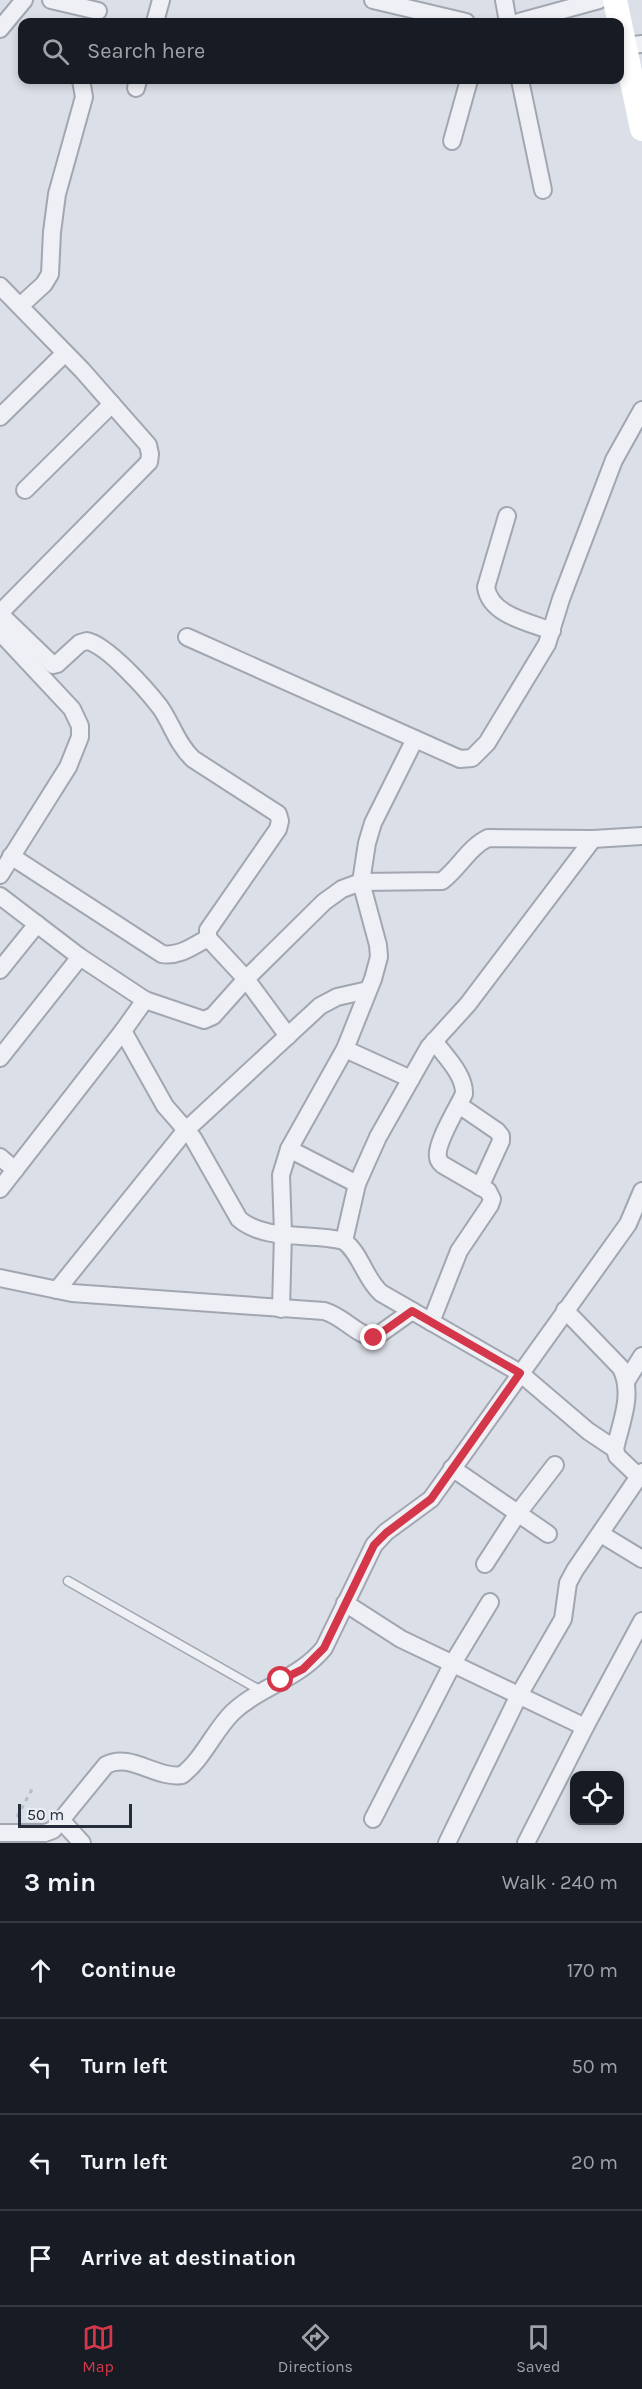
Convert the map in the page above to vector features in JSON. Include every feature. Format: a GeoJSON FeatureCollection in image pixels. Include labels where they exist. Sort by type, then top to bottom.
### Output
{"type":"FeatureCollection","features":[{"type":"Feature","properties":{"kind":"street"},"geometry":{"type":"LineString","coordinates":[[0,29],[24,0]]}},
{"type":"Feature","properties":{"kind":"street"},"geometry":{"type":"LineString","coordinates":[[51,0],[98,11]]}},
{"type":"Feature","properties":{"kind":"street"},"geometry":{"type":"LineString","coordinates":[[155,18],[161,0]]}},
{"type":"Feature","properties":{"kind":"street"},"geometry":{"type":"LineString","coordinates":[[372,0],[449,18]]}},
{"type":"Feature","properties":{"kind":"street"},"geometry":{"type":"LineString","coordinates":[[504,0],[507,18]]}},
{"type":"Feature","properties":{"kind":"street"},"geometry":{"type":"LineString","coordinates":[[534,18],[599,0]]}},
{"type":"Feature","properties":{"kind":"street"},"geometry":{"type":"LineString","coordinates":[[615,0],[622,18]]}},
{"type":"Feature","properties":{"kind":"street"},"geometry":{"type":"LineString","coordinates":[[624,22],[633,45],[642,129]]}},
{"type":"Feature","properties":{"kind":"street"},"geometry":{"type":"LineString","coordinates":[[20,306],[44,284],[50,274],[57,194],[84,97],[82,84]]}},
{"type":"Feature","properties":{"kind":"street"},"geometry":{"type":"LineString","coordinates":[[452,141],[469,84]]}},
{"type":"Feature","properties":{"kind":"street"},"geometry":{"type":"LineString","coordinates":[[521,84],[543,190]]}},
{"type":"Feature","properties":{"kind":"street"},"geometry":{"type":"LineString","coordinates":[[0,286],[65,353],[148,446],[149,462],[0,613],[53,665],[80,643],[87,641],[105,649],[160,708],[182,749],[193,759],[278,814],[280,821],[278,829],[208,930],[208,938],[246,979],[288,1036]]}},
{"type":"Feature","properties":{"kind":"street"},"geometry":{"type":"LineString","coordinates":[[0,417],[65,353]]}},
{"type":"Feature","properties":{"kind":"street"},"geometry":{"type":"LineString","coordinates":[[25,490],[112,404]]}},
{"type":"Feature","properties":{"kind":"street"},"geometry":{"type":"LineString","coordinates":[[187,637],[460,759],[472,758],[487,743],[547,644],[561,599],[614,460],[642,410]]}},
{"type":"Feature","properties":{"kind":"street"},"geometry":{"type":"LineString","coordinates":[[507,516],[486,587],[488,598],[495,607],[552,632]]}},
{"type":"Feature","properties":{"kind":"street"},"geometry":{"type":"LineString","coordinates":[[0,632],[72,709],[80,726],[81,737],[68,767],[0,875]]}},
{"type":"Feature","properties":{"kind":"street"},"geometry":{"type":"LineString","coordinates":[[280,1309],[283,1233],[281,1175],[289,1149],[345,1049],[379,957],[378,945],[361,882],[367,843],[373,823],[415,739]]}},
{"type":"Feature","properties":{"kind":"street"},"geometry":{"type":"LineString","coordinates":[[0,896],[80,957],[145,1000],[204,1020],[213,1016],[246,979],[324,902],[342,889],[361,882],[442,881],[453,873],[478,843],[488,838],[593,839],[642,836]]}},
{"type":"Feature","properties":{"kind":"street"},"geometry":{"type":"LineString","coordinates":[[344,1241],[357,1184],[378,1137],[411,1078],[434,1041],[468,1004],[593,839]]}},
{"type":"Feature","properties":{"kind":"street"},"geometry":{"type":"LineString","coordinates":[[11,856],[162,954],[170,956],[180,953],[208,938]]}},
{"type":"Feature","properties":{"kind":"street"},"geometry":{"type":"LineString","coordinates":[[0,970],[37,924]]}},
{"type":"Feature","properties":{"kind":"street"},"geometry":{"type":"LineString","coordinates":[[0,1058],[80,957]]}},
{"type":"Feature","properties":{"kind":"street"},"geometry":{"type":"LineString","coordinates":[[57,1290],[185,1131],[328,1000],[368,990]]}},
{"type":"Feature","properties":{"kind":"street"},"geometry":{"type":"LineString","coordinates":[[0,1189],[145,1000]]}},
{"type":"Feature","properties":{"kind":"street"},"geometry":{"type":"LineString","coordinates":[[123,1031],[165,1106],[193,1138],[239,1219],[247,1226],[263,1231],[344,1241],[351,1246],[375,1287],[520,1373],[588,1431],[615,1449]]}},
{"type":"Feature","properties":{"kind":"street"},"geometry":{"type":"LineString","coordinates":[[431,1322],[459,1251],[492,1199],[488,1191],[443,1165],[437,1155],[464,1094],[464,1087],[459,1075],[434,1041]]}},
{"type":"Feature","properties":{"kind":"street"},"geometry":{"type":"LineString","coordinates":[[345,1049],[411,1078]]}},
{"type":"Feature","properties":{"kind":"street"},"geometry":{"type":"LineString","coordinates":[[459,1105],[501,1136],[501,1141],[480,1187]]}},
{"type":"Feature","properties":{"kind":"street"},"geometry":{"type":"LineString","coordinates":[[289,1149],[357,1184]]}},
{"type":"Feature","properties":{"kind":"street"},"geometry":{"type":"LineString","coordinates":[[0,1157],[15,1170]]}},
{"type":"Feature","properties":{"kind":"street"},"geometry":{"type":"LineString","coordinates":[[1,1832],[45,1833],[53,1830],[106,1765],[115,1761],[124,1761],[165,1776],[182,1775],[232,1713],[303,1669],[315,1658],[324,1648],[374,1545],[386,1533],[431,1499],[628,1224],[642,1191]]}},
{"type":"Feature","properties":{"kind":"street"},"geometry":{"type":"LineString","coordinates":[[0,1278],[72,1293],[333,1314],[364,1336],[374,1338],[412,1311]]}},
{"type":"Feature","properties":{"kind":"street"},"geometry":{"type":"LineString","coordinates":[[447,1843],[519,1695],[563,1619],[568,1583],[640,1475],[617,1456],[615,1449],[628,1394],[627,1380],[621,1368],[565,1310]]}},
{"type":"Feature","properties":{"kind":"street"},"geometry":{"type":"LineString","coordinates":[[627,1380],[642,1356]]}},
{"type":"Feature","properties":{"kind":"street"},"geometry":{"type":"LineString","coordinates":[[485,1564],[518,1513],[555,1465]]}},
{"type":"Feature","properties":{"kind":"street"},"geometry":{"type":"LineString","coordinates":[[452,1468],[549,1534]]}},
{"type":"Feature","properties":{"kind":"street"},"geometry":{"type":"LineString","coordinates":[[601,1534],[642,1559]]}},
{"type":"Feature","properties":{"kind":"street"},"geometry":{"type":"LineString","coordinates":[[373,1819],[453,1663],[490,1602]]}},
{"type":"Feature","properties":{"kind":"street"},"geometry":{"type":"LineString","coordinates":[[345,1603],[401,1639],[585,1727]]}},
{"type":"Feature","properties":{"kind":"street"},"geometry":{"type":"LineString","coordinates":[[526,1843],[642,1621]]}},
{"type":"Feature","properties":{"kind":"street"},"geometry":{"type":"LineString","coordinates":[[61,1820],[82,1843]]}},
{"type":"Feature","properties":{"kind":"lane"},"geometry":{"type":"LineString","coordinates":[[68,1581],[263,1692]]}},
{"type":"Feature","properties":{"kind":"path"},"geometry":{"type":"LineString","coordinates":[[1,1832],[19,1815],[32,1789]]}},
{"type":"Feature","properties":{"kind":"route"},"geometry":{"type":"LineString","coordinates":[[281,1680],[303,1669],[324,1648],[374,1545],[386,1533],[431,1499],[520,1373],[412,1311],[374,1338]]}}]}
